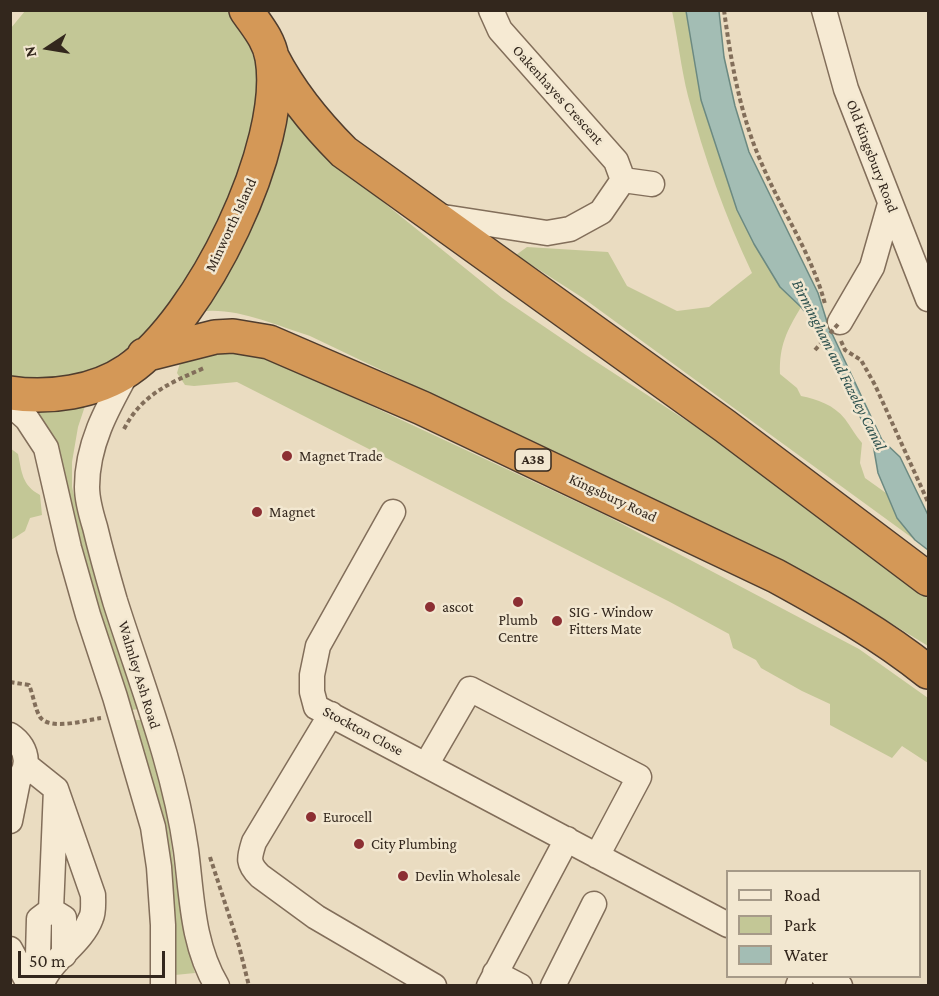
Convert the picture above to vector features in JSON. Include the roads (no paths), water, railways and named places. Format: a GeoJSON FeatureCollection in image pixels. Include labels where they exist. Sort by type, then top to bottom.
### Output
{"type":"FeatureCollection","features":[{"type":"Feature","properties":{"kind":"highway","name":"Minworth Island"},"geometry":{"type":"LineString","coordinates":[[10,393],[50,394],[103,383],[137,362],[164,336],[194,296],[229,238],[262,154],[269,126],[273,82],[272,57],[264,36],[246,10]]}},
{"type":"Feature","properties":{"kind":"highway"},"geometry":{"type":"LineString","coordinates":[[272,57],[298,102],[344,152],[725,426],[928,579]]}},
{"type":"Feature","properties":{"kind":"highway","name":"Kingsbury Road"},"geometry":{"type":"LineString","coordinates":[[137,362],[215,337],[233,336],[269,342],[422,408],[776,576],[916,656],[928,672]]}},
{"type":"Feature","properties":{"kind":"street","name":"Oakenhayes Crescent"},"geometry":{"type":"LineString","coordinates":[[491,10],[500,30],[616,160],[623,180]]}},
{"type":"Feature","properties":{"kind":"street","name":"Old Kingsbury Road"},"geometry":{"type":"LineString","coordinates":[[824,10],[846,89],[928,299]]}},
{"type":"Feature","properties":{"kind":"street"},"geometry":{"type":"LineString","coordinates":[[433,215],[547,233],[570,229],[601,212],[623,180],[652,184]]}},
{"type":"Feature","properties":{"kind":"street"},"geometry":{"type":"LineString","coordinates":[[834,324],[872,267],[890,204]]}},
{"type":"Feature","properties":{"kind":"street","name":"Walmley Ash Road"},"geometry":{"type":"LineString","coordinates":[[137,362],[96,432],[88,464],[87,490],[108,579],[179,810],[186,849],[193,921],[211,976],[217,986]]}},
{"type":"Feature","properties":{"kind":"street","name":"Walmley Ash Road"},"geometry":{"type":"LineString","coordinates":[[10,404],[27,419],[46,448],[69,548],[148,808],[159,867],[163,925],[163,986]]}},
{"type":"Feature","properties":{"kind":"street","name":"Stockton Close"},"geometry":{"type":"LineString","coordinates":[[393,512],[318,646],[312,675],[312,692],[316,706],[726,925]]}},
{"type":"Feature","properties":{"kind":"street"},"geometry":{"type":"LineString","coordinates":[[426,765],[470,689],[639,777],[597,856]]}},
{"type":"Feature","properties":{"kind":"street"},"geometry":{"type":"LineString","coordinates":[[331,714],[254,842],[249,856],[252,868],[316,917],[434,986]]}},
{"type":"Feature","properties":{"kind":"street"},"geometry":{"type":"LineString","coordinates":[[10,735],[24,747],[10,821]]}},
{"type":"Feature","properties":{"kind":"street"},"geometry":{"type":"LineString","coordinates":[[18,777],[56,789]]}},
{"type":"Feature","properties":{"kind":"street"},"geometry":{"type":"LineString","coordinates":[[51,910],[56,789]]}},
{"type":"Feature","properties":{"kind":"street"},"geometry":{"type":"LineString","coordinates":[[39,982],[73,946],[91,918],[93,895],[56,789]]}},
{"type":"Feature","properties":{"kind":"street"},"geometry":{"type":"LineString","coordinates":[[520,986],[492,979],[567,839]]}},
{"type":"Feature","properties":{"kind":"street"},"geometry":{"type":"LineString","coordinates":[[553,986],[594,904]]}},
{"type":"Feature","properties":{"kind":"street"},"geometry":{"type":"LineString","coordinates":[[51,910],[64,918],[64,955]]}},
{"type":"Feature","properties":{"kind":"street"},"geometry":{"type":"LineString","coordinates":[[39,982],[39,919],[51,910]]}},
{"type":"Feature","properties":{"kind":"street"},"geometry":{"type":"LineString","coordinates":[[10,949],[39,982]]}},
{"type":"Feature","properties":{"kind":"street"},"geometry":{"type":"LineString","coordinates":[[826,978],[840,986]]}},
{"type":"Feature","properties":{"kind":"water","name":"Birmingham and Fazeley Canal"},"geometry":{"type":"Polygon","coordinates":[[[686,11],[719,11],[724,57],[735,106],[749,152],[818,293],[828,325],[882,440],[900,457],[928,515],[928,550],[915,540],[897,518],[878,473],[873,444],[818,328],[801,307],[780,287],[737,210],[701,100],[686,11]]]}},
{"type":"Feature","properties":{"kind":"place","name":"Magnet Trade"},"geometry":{"type":"Point","coordinates":[287,456]}},
{"type":"Feature","properties":{"kind":"place","name":"Magnet"},"geometry":{"type":"Point","coordinates":[257,512]}},
{"type":"Feature","properties":{"kind":"place","name":"Plumb Centre"},"geometry":{"type":"Point","coordinates":[518,602]}},
{"type":"Feature","properties":{"kind":"place","name":"ascot"},"geometry":{"type":"Point","coordinates":[430,607]}},
{"type":"Feature","properties":{"kind":"place","name":"SIG - Window Fitters Mate"},"geometry":{"type":"Point","coordinates":[557,621]}},
{"type":"Feature","properties":{"kind":"place","name":"Eurocell"},"geometry":{"type":"Point","coordinates":[311,817]}},
{"type":"Feature","properties":{"kind":"place","name":"City Plumbing"},"geometry":{"type":"Point","coordinates":[359,844]}},
{"type":"Feature","properties":{"kind":"place","name":"Devlin Wholesale"},"geometry":{"type":"Point","coordinates":[403,876]}}]}
